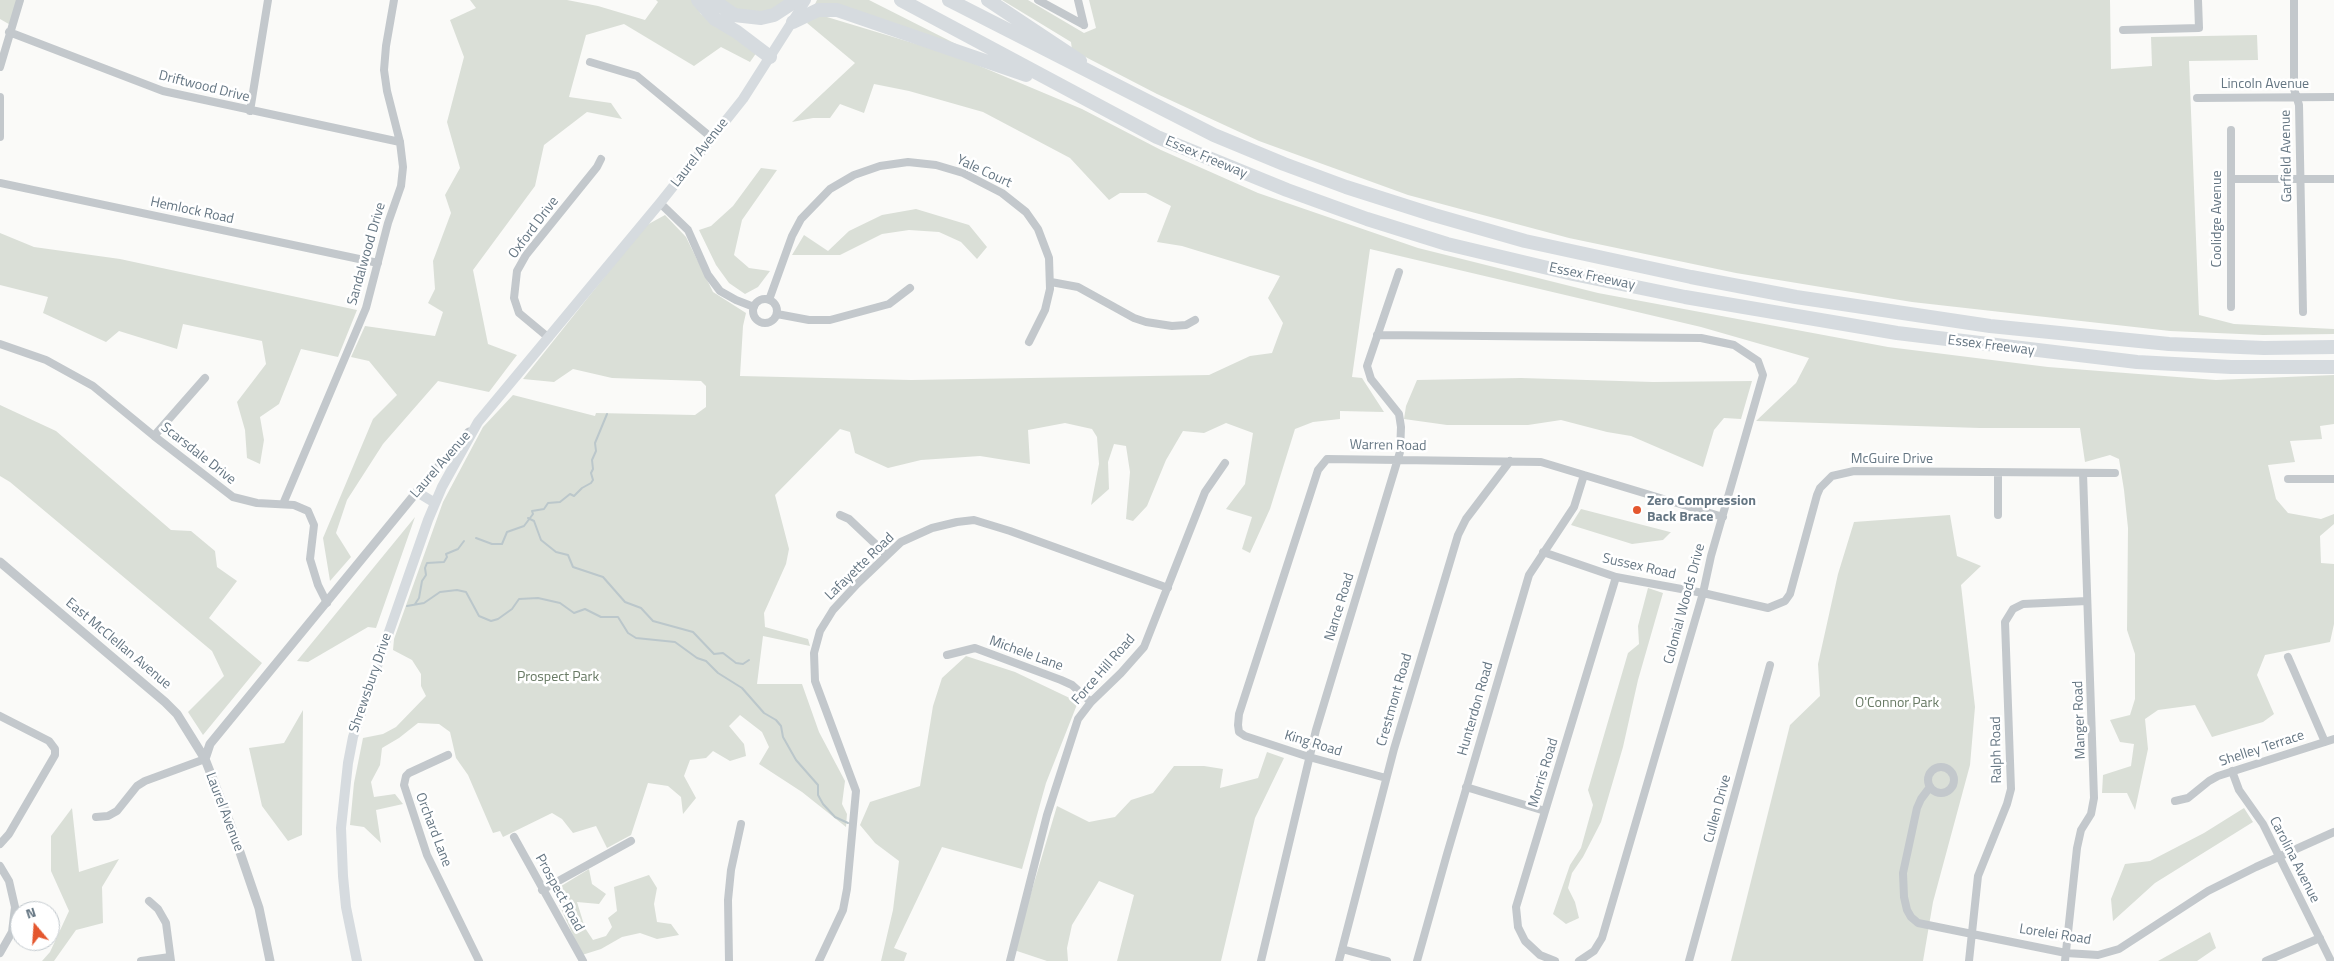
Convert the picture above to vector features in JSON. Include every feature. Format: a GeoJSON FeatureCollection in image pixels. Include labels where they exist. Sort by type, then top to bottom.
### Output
{"type":"FeatureCollection","features":[{"type":"Feature","properties":{"kind":"highway"},"geometry":{"type":"LineString","coordinates":[[698,0],[715,19],[738,32],[770,57]]}},
{"type":"Feature","properties":{"kind":"highway"},"geometry":{"type":"LineString","coordinates":[[713,0],[734,15],[760,18],[774,15],[797,0]]}},
{"type":"Feature","properties":{"kind":"highway","name":"Essex Freeway"},"geometry":{"type":"LineString","coordinates":[[900,0],[1156,136],[1296,194],[1447,244],[1573,274],[1766,312],[1897,334],[2014,349],[2183,365],[2334,367]]}},
{"type":"Feature","properties":{"kind":"highway","name":"Essex Freeway"},"geometry":{"type":"LineString","coordinates":[[949,0],[1214,135],[1346,187],[1434,215],[1526,240],[1691,277],[1868,308],[2098,338],[2219,347],[2334,347]]}},
{"type":"Feature","properties":{"kind":"highway"},"geometry":{"type":"LineString","coordinates":[[988,0],[1062,46],[1109,82]]}},
{"type":"Feature","properties":{"kind":"highway"},"geometry":{"type":"LineString","coordinates":[[793,22],[818,10],[837,10],[1070,90]]}},
{"type":"Feature","properties":{"kind":"main road","name":"Laurel Avenue"},"geometry":{"type":"LineString","coordinates":[[478,422],[712,138],[742,99],[806,0]]}},
{"type":"Feature","properties":{"kind":"main road","name":"Shrewsbury Drive"},"geometry":{"type":"LineString","coordinates":[[357,961],[346,907],[341,828],[348,762],[353,737],[435,503],[478,422]]}},
{"type":"Feature","properties":{"kind":"main road"},"geometry":{"type":"LineString","coordinates":[[417,492],[435,503]]}},
{"type":"Feature","properties":{"kind":"street"},"geometry":{"type":"LineString","coordinates":[[0,67],[20,0]]}},
{"type":"Feature","properties":{"kind":"street"},"geometry":{"type":"LineString","coordinates":[[250,111],[268,0]]}},
{"type":"Feature","properties":{"kind":"street","name":"Sandalwood Drive"},"geometry":{"type":"LineString","coordinates":[[284,504],[352,344],[370,295],[388,224],[401,186],[403,167],[400,142],[386,91],[384,70],[394,0]]}},
{"type":"Feature","properties":{"kind":"street"},"geometry":{"type":"LineString","coordinates":[[1038,0],[1084,25],[1078,0]]}},
{"type":"Feature","properties":{"kind":"street"},"geometry":{"type":"LineString","coordinates":[[2123,30],[2198,28],[2198,0]]}},
{"type":"Feature","properties":{"kind":"street","name":"Garfield Avenue"},"geometry":{"type":"LineString","coordinates":[[2294,0],[2294,89],[2299,105],[2303,312]]}},
{"type":"Feature","properties":{"kind":"street","name":"Driftwood Drive"},"geometry":{"type":"LineString","coordinates":[[9,32],[163,91],[400,142]]}},
{"type":"Feature","properties":{"kind":"street"},"geometry":{"type":"LineString","coordinates":[[590,62],[637,76],[712,138]]}},
{"type":"Feature","properties":{"kind":"street"},"geometry":{"type":"LineString","coordinates":[[0,96],[0,137]]}},
{"type":"Feature","properties":{"kind":"street","name":"Lincoln Avenue"},"geometry":{"type":"LineString","coordinates":[[2197,98],[2334,97]]}},
{"type":"Feature","properties":{"kind":"street","name":"Coolidge Avenue"},"geometry":{"type":"LineString","coordinates":[[2231,130],[2231,307]]}},
{"type":"Feature","properties":{"kind":"street","name":"Oxford Drive"},"geometry":{"type":"LineString","coordinates":[[549,338],[519,313],[514,298],[517,271],[526,256],[597,167],[601,159]]}},
{"type":"Feature","properties":{"kind":"street","name":"Yale Court"},"geometry":{"type":"LineString","coordinates":[[769,300],[792,236],[801,219],[819,198],[842,181],[867,169],[908,162],[936,165],[963,173],[1002,192],[1019,205],[1033,220],[1043,238],[1049,258],[1051,282],[1045,310],[1029,342]]}},
{"type":"Feature","properties":{"kind":"street"},"geometry":{"type":"LineString","coordinates":[[2231,179],[2334,179]]}},
{"type":"Feature","properties":{"kind":"street","name":"Hemlock Road"},"geometry":{"type":"LineString","coordinates":[[0,183],[378,263]]}},
{"type":"Feature","properties":{"kind":"street"},"geometry":{"type":"LineString","coordinates":[[660,203],[688,230],[708,274],[720,291],[754,307]]}},
{"type":"Feature","properties":{"kind":"street","name":"Nance Road"},"geometry":{"type":"LineString","coordinates":[[1261,961],[1310,757],[1400,452],[1401,427],[1399,414],[1371,379],[1367,366],[1399,272]]}},
{"type":"Feature","properties":{"kind":"street"},"geometry":{"type":"LineString","coordinates":[[1051,282],[1078,288],[1134,318],[1146,322],[1172,326],[1186,325],[1195,320]]}},
{"type":"Feature","properties":{"kind":"street"},"geometry":{"type":"LineString","coordinates":[[777,314],[809,320],[830,320],[889,304],[910,288]]}},
{"type":"Feature","properties":{"kind":"street"},"geometry":{"type":"LineString","coordinates":[[769,300],[775,304],[777,314],[771,322],[761,323],[754,315],[754,307],[759,301],[769,300]]}},
{"type":"Feature","properties":{"kind":"street","name":"Colonial Woods Drive"},"geometry":{"type":"LineString","coordinates":[[1377,335],[1701,338],[1734,345],[1758,361],[1763,375],[1722,517],[1703,593],[1602,938],[1594,951],[1579,961]]}},
{"type":"Feature","properties":{"kind":"street","name":"Scarsdale Drive"},"geometry":{"type":"LineString","coordinates":[[0,344],[46,360],[93,386],[233,497],[257,503],[284,504],[303,508],[313,520],[314,531],[309,551],[310,559],[326,603]]}},
{"type":"Feature","properties":{"kind":"street"},"geometry":{"type":"LineString","coordinates":[[154,436],[205,378]]}},
{"type":"Feature","properties":{"kind":"street","name":"Laurel Avenue"},"geometry":{"type":"LineString","coordinates":[[270,961],[259,908],[205,759],[210,744],[417,492],[478,422]]}},
{"type":"Feature","properties":{"kind":"street","name":"Warren Road"},"geometry":{"type":"LineString","coordinates":[[1238,725],[1242,706],[1318,470],[1323,463],[1333,458],[1541,462],[1722,517]]}},
{"type":"Feature","properties":{"kind":"street","name":"Crestmont Road"},"geometry":{"type":"LineString","coordinates":[[1339,961],[1386,778],[1458,535],[1466,519],[1510,461]]}},
{"type":"Feature","properties":{"kind":"street","name":"Force Hill Road"},"geometry":{"type":"LineString","coordinates":[[1010,961],[1047,815],[1078,719],[1091,702],[1122,673],[1144,647],[1205,492],[1224,463]]}},
{"type":"Feature","properties":{"kind":"street","name":"McGuire Drive"},"geometry":{"type":"LineString","coordinates":[[1703,593],[1760,608],[1777,606],[1785,601],[1790,594],[1817,495],[1820,488],[1832,476],[1854,471],[2115,473]]}},
{"type":"Feature","properties":{"kind":"street"},"geometry":{"type":"LineString","coordinates":[[1998,472],[1998,515]]}},
{"type":"Feature","properties":{"kind":"street","name":"Manger Road"},"geometry":{"type":"LineString","coordinates":[[2066,957],[2077,848],[2081,830],[2093,808],[2094,798],[2083,473]]}},
{"type":"Feature","properties":{"kind":"street","name":"Hunterdon Road"},"geometry":{"type":"LineString","coordinates":[[1417,961],[1466,786],[1529,575],[1574,507],[1584,475]]}},
{"type":"Feature","properties":{"kind":"street"},"geometry":{"type":"LineString","coordinates":[[2288,479],[2334,479]]}},
{"type":"Feature","properties":{"kind":"street"},"geometry":{"type":"LineString","coordinates":[[840,515],[849,519],[888,555]]}},
{"type":"Feature","properties":{"kind":"street","name":"Lafayette Road"},"geometry":{"type":"LineString","coordinates":[[819,961],[843,910],[847,889],[856,791],[814,681],[814,653],[820,631],[833,610],[901,542],[932,528],[974,520],[1010,531],[1168,588]]}},
{"type":"Feature","properties":{"kind":"street","name":"Sussex Road"},"geometry":{"type":"LineString","coordinates":[[1543,552],[1616,577],[1703,593]]}},
{"type":"Feature","properties":{"kind":"street","name":"East McClellan Avenue"},"geometry":{"type":"LineString","coordinates":[[0,562],[166,702],[177,714],[205,759]]}},
{"type":"Feature","properties":{"kind":"street","name":"Morris Road"},"geometry":{"type":"LineString","coordinates":[[1556,961],[1540,955],[1528,945],[1520,932],[1516,917],[1517,902],[1616,577]]}},
{"type":"Feature","properties":{"kind":"street","name":"Ralph Road"},"geometry":{"type":"LineString","coordinates":[[1969,961],[1974,933],[1978,876],[2011,789],[2005,622],[2013,609],[2023,604],[2087,601]]}},
{"type":"Feature","properties":{"kind":"street","name":"Michele Lane"},"geometry":{"type":"LineString","coordinates":[[947,655],[975,648],[1061,680],[1072,686],[1091,702]]}},
{"type":"Feature","properties":{"kind":"street"},"geometry":{"type":"LineString","coordinates":[[2288,658],[2325,742]]}},
{"type":"Feature","properties":{"kind":"street","name":"Cullen Drive"},"geometry":{"type":"LineString","coordinates":[[1689,961],[1770,664]]}},
{"type":"Feature","properties":{"kind":"street"},"geometry":{"type":"LineString","coordinates":[[0,716],[49,740],[55,749],[54,755],[13,826],[0,844]]}},
{"type":"Feature","properties":{"kind":"street","name":"King Road"},"geometry":{"type":"LineString","coordinates":[[1238,725],[1239,732],[1245,736],[1310,757],[1386,778]]}},
{"type":"Feature","properties":{"kind":"street","name":"Shelley Terrace"},"geometry":{"type":"LineString","coordinates":[[2175,801],[2188,798],[2209,781],[2232,771],[2334,740]]}},
{"type":"Feature","properties":{"kind":"street","name":"Orchard Lane"},"geometry":{"type":"LineString","coordinates":[[448,755],[409,773],[406,776],[404,785],[427,855],[479,961]]}},
{"type":"Feature","properties":{"kind":"street"},"geometry":{"type":"LineString","coordinates":[[96,817],[108,816],[117,811],[134,789],[145,781],[205,759]]}},
{"type":"Feature","properties":{"kind":"street","name":"Carolina Avenue"},"geometry":{"type":"LineString","coordinates":[[2232,771],[2239,790],[2263,824],[2331,961]]}},
{"type":"Feature","properties":{"kind":"street"},"geometry":{"type":"LineString","coordinates":[[1466,786],[1545,811]]}},
{"type":"Feature","properties":{"kind":"street","name":"Lorelei Road"},"geometry":{"type":"LineString","coordinates":[[1930,787],[1920,799],[1917,808],[1903,873],[1907,910],[1918,923],[1974,933],[2066,957],[2098,955],[2119,949],[2202,894],[2279,856],[2334,832]]}},
{"type":"Feature","properties":{"kind":"street"},"geometry":{"type":"LineString","coordinates":[[729,961],[728,900],[731,870],[741,824]]}},
{"type":"Feature","properties":{"kind":"street","name":"Prospect Road"},"geometry":{"type":"LineString","coordinates":[[514,838],[583,961]]}},
{"type":"Feature","properties":{"kind":"street"},"geometry":{"type":"LineString","coordinates":[[542,890],[631,841]]}},
{"type":"Feature","properties":{"kind":"street"},"geometry":{"type":"LineString","coordinates":[[0,866],[9,881],[15,913],[12,932],[0,953]]}},
{"type":"Feature","properties":{"kind":"street"},"geometry":{"type":"LineString","coordinates":[[141,961],[171,959],[166,923],[158,908],[149,902]]}},
{"type":"Feature","properties":{"kind":"street"},"geometry":{"type":"LineString","coordinates":[[2266,961],[2320,938]]}},
{"type":"Feature","properties":{"kind":"street"},"geometry":{"type":"LineString","coordinates":[[1342,949],[1387,961]]}},
{"type":"Feature","properties":{"kind":"green space"},"geometry":{"type":"Polygon","coordinates":[[[0,0],[24,0],[14,27],[0,19],[0,0]]]}},
{"type":"Feature","properties":{"kind":"green space"},"geometry":{"type":"Polygon","coordinates":[[[470,0],[567,0],[598,6],[645,20],[658,2],[656,0],[692,0],[701,14],[757,52],[750,62],[721,47],[694,66],[624,24],[586,35],[569,97],[611,103],[622,119],[587,112],[544,145],[535,186],[473,270],[488,344],[517,355],[489,392],[438,381],[383,444],[347,500],[336,533],[351,557],[330,581],[323,538],[373,419],[397,395],[369,361],[351,357],[365,326],[435,336],[443,312],[428,303],[435,289],[433,261],[451,213],[445,195],[460,168],[447,122],[464,57],[450,20],[476,8],[470,0]]]}},
{"type":"Feature","properties":{"kind":"green space"},"geometry":{"type":"Polygon","coordinates":[[[721,0],[786,0],[776,8],[761,12],[740,12],[721,0]]]}},
{"type":"Feature","properties":{"kind":"green space"},"geometry":{"type":"Polygon","coordinates":[[[817,0],[869,0],[960,46],[814,6],[817,0]]]}},
{"type":"Feature","properties":{"kind":"green space"},"geometry":{"type":"Polygon","coordinates":[[[1002,0],[1028,0],[1084,33],[1096,28],[1089,0],[2110,0],[2111,69],[2152,66],[2151,37],[2257,35],[2258,60],[2189,61],[2199,315],[2234,324],[2334,329],[2334,334],[2263,335],[2170,331],[1912,302],[1736,273],[1569,238],[1408,195],[1259,141],[1157,94],[1072,50],[1071,42],[1002,0]]]}},
{"type":"Feature","properties":{"kind":"green space","name":"Prospect Park"},"geometry":{"type":"Polygon","coordinates":[[[817,14],[956,56],[1082,109],[1161,150],[1258,193],[1418,248],[1598,293],[1888,347],[2048,367],[2216,380],[2334,375],[2334,424],[2320,426],[2322,439],[2290,441],[2295,462],[2268,465],[2276,499],[2288,513],[2321,519],[2334,514],[2334,524],[2320,536],[2321,563],[2334,564],[2334,624],[2330,642],[2265,655],[2257,675],[2274,714],[2263,722],[2212,737],[2195,705],[2158,710],[2145,719],[2148,749],[2135,810],[2127,793],[2102,793],[2103,775],[2131,766],[2134,744],[2120,742],[2110,720],[2130,715],[2135,699],[2135,654],[2127,630],[2128,528],[2124,490],[2119,459],[2110,455],[2085,462],[2080,428],[1980,428],[1756,421],[1796,383],[1809,358],[1701,327],[1370,249],[1352,377],[1362,378],[1384,412],[1340,411],[1340,419],[1313,422],[1295,429],[1270,509],[1250,553],[1242,549],[1252,517],[1226,509],[1245,484],[1253,433],[1226,423],[1204,433],[1183,431],[1166,460],[1147,506],[1133,521],[1126,519],[1130,472],[1126,446],[1114,444],[1108,462],[1109,489],[1091,505],[1099,464],[1097,437],[1092,429],[1065,423],[1028,430],[1030,464],[980,456],[921,460],[888,468],[855,453],[850,432],[840,429],[775,495],[789,549],[786,564],[764,613],[765,627],[808,639],[810,646],[763,636],[757,684],[802,684],[819,732],[845,781],[842,804],[847,814],[846,827],[802,792],[759,764],[769,747],[762,732],[740,715],[729,726],[744,744],[746,756],[730,761],[713,751],[706,758],[690,760],[684,776],[696,798],[683,814],[681,797],[668,786],[648,783],[631,835],[607,848],[596,826],[573,833],[562,819],[552,813],[503,837],[500,831],[493,833],[468,775],[456,758],[450,732],[439,724],[418,723],[382,748],[380,765],[371,782],[374,797],[395,794],[403,804],[376,810],[381,843],[364,827],[350,825],[354,783],[363,738],[383,734],[396,727],[426,696],[421,686],[421,674],[412,660],[393,650],[394,639],[443,502],[483,427],[513,395],[595,416],[596,413],[695,415],[706,407],[706,386],[701,381],[612,378],[573,369],[554,382],[523,379],[645,226],[665,215],[686,237],[713,292],[746,313],[743,326],[740,376],[911,380],[1209,375],[1250,356],[1272,353],[1283,323],[1268,298],[1280,276],[1182,246],[1157,242],[1171,206],[1146,193],[1120,193],[1109,200],[1070,158],[983,112],[909,91],[874,84],[864,113],[840,104],[830,118],[813,118],[792,122],[855,63],[807,23],[811,17],[817,14]]]}},
{"type":"Feature","properties":{"kind":"green space"},"geometry":{"type":"Polygon","coordinates":[[[761,168],[777,170],[742,220],[734,255],[749,268],[770,271],[758,287],[745,294],[729,283],[716,265],[699,230],[711,226],[733,206],[761,168]]]}},
{"type":"Feature","properties":{"kind":"green space"},"geometry":{"type":"Polygon","coordinates":[[[916,209],[969,225],[987,247],[977,259],[961,242],[939,232],[909,230],[882,234],[840,255],[792,255],[804,235],[828,251],[849,231],[882,215],[916,209]]]}},
{"type":"Feature","properties":{"kind":"green space"},"geometry":{"type":"Polygon","coordinates":[[[0,233],[34,247],[120,259],[357,310],[338,357],[301,349],[279,404],[260,417],[264,440],[260,464],[247,458],[245,430],[237,402],[266,364],[262,341],[183,324],[177,349],[119,331],[106,342],[43,313],[48,297],[0,285],[0,233]]]}},
{"type":"Feature","properties":{"kind":"green space"},"geometry":{"type":"Polygon","coordinates":[[[1521,378],[1653,382],[1752,381],[1741,419],[1724,418],[1714,430],[1703,467],[1631,436],[1561,420],[1528,425],[1447,425],[1404,419],[1406,406],[1417,380],[1521,378]]]}},
{"type":"Feature","properties":{"kind":"green space"},"geometry":{"type":"Polygon","coordinates":[[[0,405],[56,431],[171,530],[191,531],[215,551],[217,567],[237,581],[209,618],[262,663],[203,735],[188,712],[224,676],[212,651],[10,482],[0,476],[0,405]]]}},
{"type":"Feature","properties":{"kind":"green space"},"geometry":{"type":"Polygon","coordinates":[[[1581,509],[1671,532],[1663,540],[1632,544],[1571,525],[1581,509]]]}},
{"type":"Feature","properties":{"kind":"green space","name":"O'Connor Park"},"geometry":{"type":"Polygon","coordinates":[[[1950,515],[1957,556],[1981,566],[1961,585],[1975,707],[1970,765],[1933,902],[1923,961],[1731,961],[1790,725],[1820,696],[1818,664],[1838,574],[1854,522],[1950,515]]]}},
{"type":"Feature","properties":{"kind":"green space"},"geometry":{"type":"Polygon","coordinates":[[[415,517],[376,628],[368,627],[308,662],[297,661],[415,517]]]}},
{"type":"Feature","properties":{"kind":"green space"},"geometry":{"type":"Polygon","coordinates":[[[1648,588],[1663,593],[1638,680],[1623,747],[1601,822],[1583,857],[1572,873],[1568,888],[1575,902],[1579,918],[1566,924],[1553,914],[1570,865],[1581,848],[1593,805],[1588,790],[1628,653],[1639,644],[1638,626],[1648,588]]]}},
{"type":"Feature","properties":{"kind":"green space"},"geometry":{"type":"Polygon","coordinates":[[[966,656],[1015,672],[1078,702],[1046,783],[1022,869],[942,847],[894,948],[907,953],[904,961],[881,961],[893,910],[899,861],[875,843],[860,825],[870,802],[920,786],[933,706],[942,678],[966,656]]]}},
{"type":"Feature","properties":{"kind":"green space"},"geometry":{"type":"Polygon","coordinates":[[[303,710],[302,835],[288,841],[262,806],[249,748],[284,743],[303,710]]]}},
{"type":"Feature","properties":{"kind":"green space"},"geometry":{"type":"Polygon","coordinates":[[[1267,752],[1284,758],[1255,818],[1221,961],[1117,961],[1134,895],[1099,881],[1072,925],[1067,948],[1068,961],[1047,961],[1014,950],[1057,806],[1089,822],[1115,817],[1131,800],[1153,793],[1174,766],[1204,766],[1223,769],[1220,788],[1258,778],[1267,752]]]}},
{"type":"Feature","properties":{"kind":"green space"},"geometry":{"type":"Polygon","coordinates":[[[72,808],[79,872],[119,859],[102,887],[103,923],[76,930],[54,961],[42,961],[50,951],[60,951],[60,930],[69,911],[51,871],[51,836],[72,808]]]}},
{"type":"Feature","properties":{"kind":"green space"},"geometry":{"type":"Polygon","coordinates":[[[2244,808],[2253,822],[2155,883],[2113,921],[2111,899],[2125,864],[2150,861],[2204,833],[2244,808]]]}},
{"type":"Feature","properties":{"kind":"green space"},"geometry":{"type":"Polygon","coordinates":[[[589,869],[592,884],[606,894],[599,904],[577,902],[585,928],[593,940],[606,936],[612,927],[608,918],[617,911],[614,887],[649,875],[657,888],[654,904],[657,922],[671,924],[679,935],[657,939],[640,933],[622,937],[601,949],[582,955],[553,891],[589,869]]]}},
{"type":"Feature","properties":{"kind":"green space"},"geometry":{"type":"Polygon","coordinates":[[[2210,932],[2216,948],[2197,961],[2158,961],[2210,932]]]}},
{"type":"Feature","properties":{"kind":"waterway"},"geometry":{"type":"LineString","coordinates":[[476,538],[492,544],[502,544],[507,532],[524,526],[533,514],[532,511],[544,509],[548,503],[560,502],[570,494],[574,496],[591,483],[593,480],[591,473],[593,469],[592,460],[596,451],[595,443],[607,414]]}},
{"type":"Feature","properties":{"kind":"waterway"},"geometry":{"type":"LineString","coordinates":[[528,518],[534,521],[541,540],[556,552],[568,555],[573,567],[603,577],[625,602],[641,608],[653,621],[693,632],[714,654],[723,653],[736,663],[743,664],[749,660]]}},
{"type":"Feature","properties":{"kind":"waterway"},"geometry":{"type":"LineString","coordinates":[[415,604],[419,598],[422,581],[426,575],[425,568],[427,563],[444,562],[447,557],[446,554],[458,549],[464,541]]}},
{"type":"Feature","properties":{"kind":"waterway"},"geometry":{"type":"LineString","coordinates":[[407,606],[424,603],[440,592],[457,590],[466,592],[479,616],[491,621],[498,619],[512,609],[519,599],[538,598],[560,603],[574,613],[585,609],[601,617],[618,617],[628,633],[636,638],[675,642],[697,658],[706,661],[718,673],[742,688],[764,713],[776,720],[781,726],[783,737],[796,760],[818,785],[818,795],[823,804],[835,817],[848,823]]}},
{"type":"Feature","properties":{"kind":"place","name":"Zero Compression Back Brace"},"geometry":{"type":"Point","coordinates":[1637,510]}}]}
